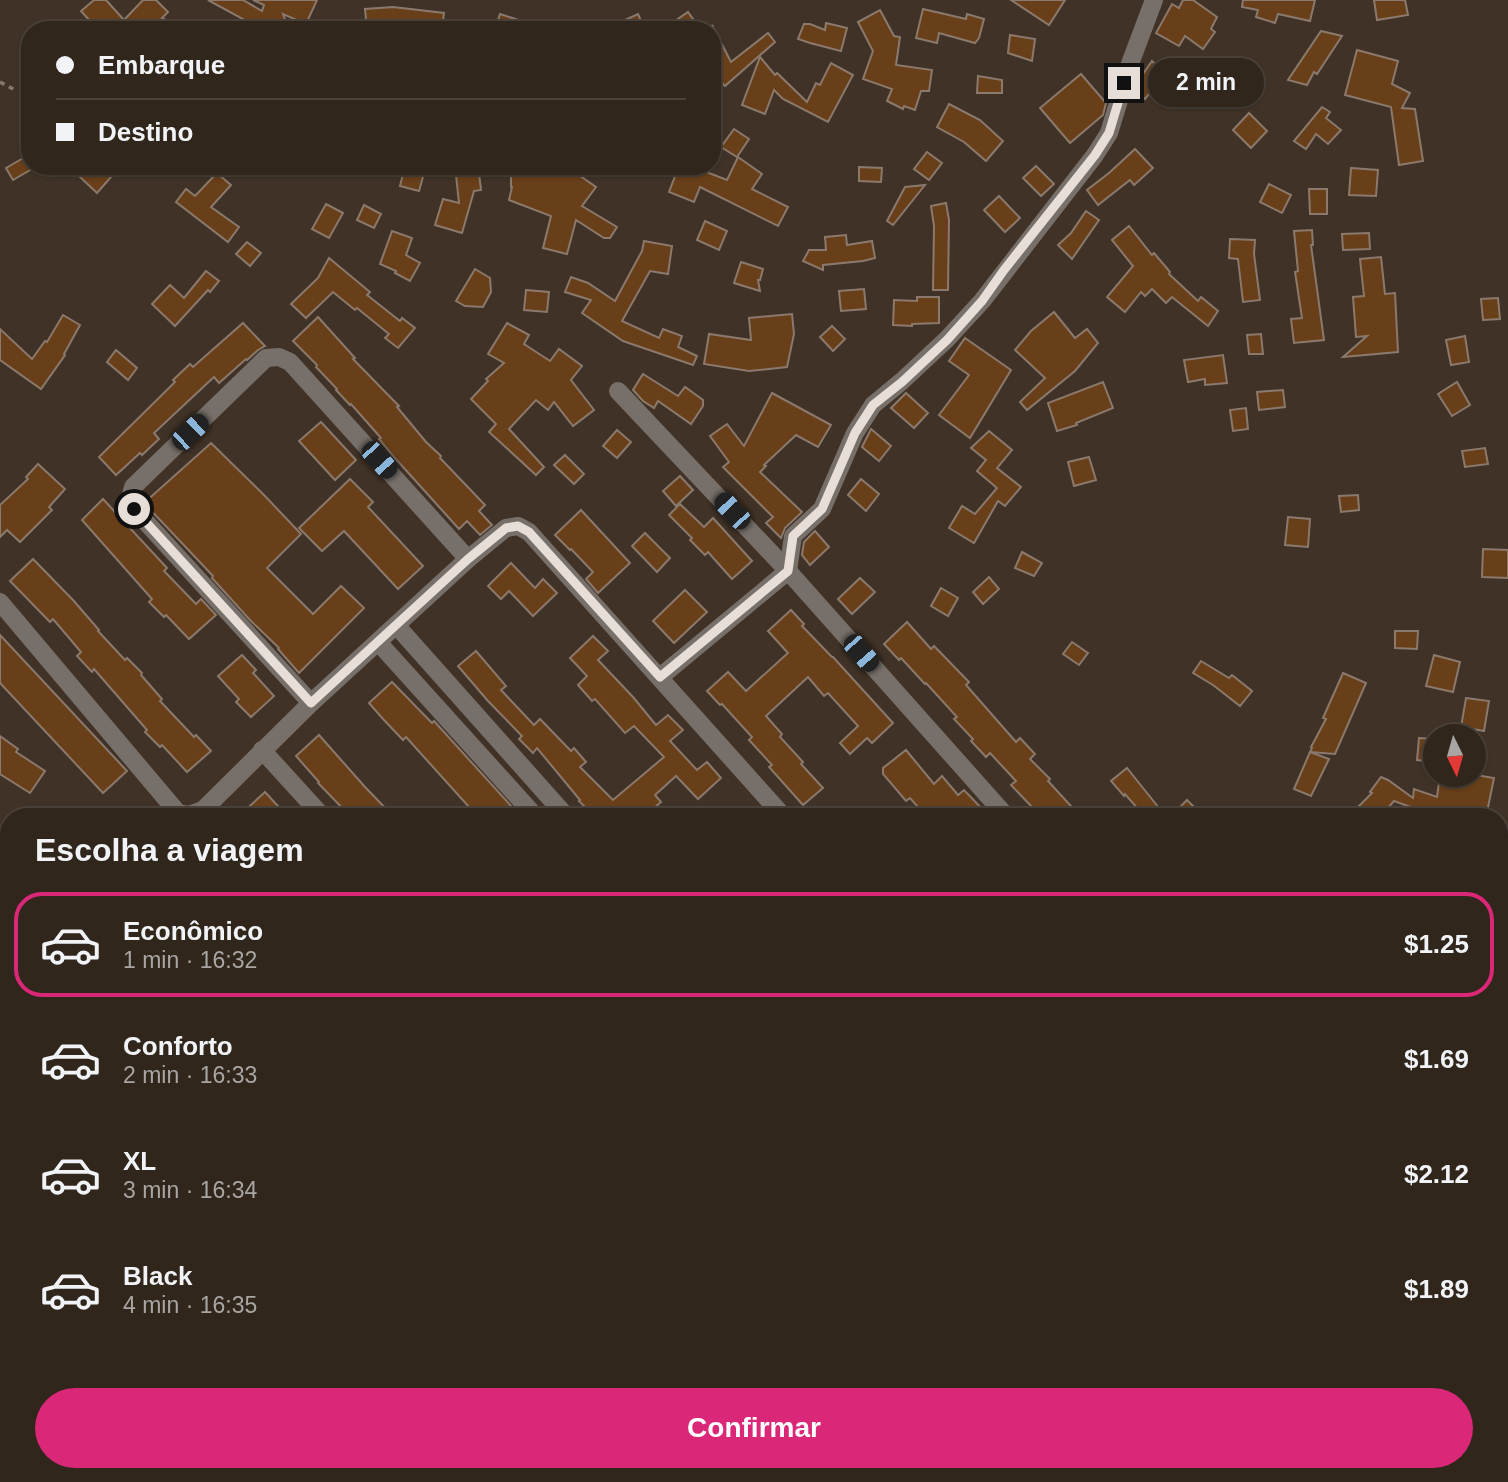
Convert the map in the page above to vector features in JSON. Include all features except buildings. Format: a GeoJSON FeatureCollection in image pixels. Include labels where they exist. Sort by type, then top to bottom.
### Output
{"type":"FeatureCollection","features":[{"type":"Feature","properties":{"kind":"street"},"geometry":{"type":"LineString","coordinates":[[660,677],[788,571],[793,536],[822,509],[855,433],[873,405],[947,340],[982,301],[1095,155],[1109,133],[1130,61],[1154,0]]}},
{"type":"Feature","properties":{"kind":"street"},"geometry":{"type":"LineString","coordinates":[[311,703],[134,509],[130,498],[133,487],[266,358],[279,357],[290,362],[468,559]]}},
{"type":"Feature","properties":{"kind":"street"},"geometry":{"type":"LineString","coordinates":[[618,391],[788,571],[999,808]]}},
{"type":"Feature","properties":{"kind":"street"},"geometry":{"type":"LineString","coordinates":[[205,808],[311,703],[468,559],[506,528],[518,526],[529,532],[776,808]]}},
{"type":"Feature","properties":{"kind":"street"},"geometry":{"type":"LineString","coordinates":[[0,602],[174,808]]}},
{"type":"Feature","properties":{"kind":"street"},"geometry":{"type":"LineString","coordinates":[[396,625],[554,808]]}},
{"type":"Feature","properties":{"kind":"street"},"geometry":{"type":"LineString","coordinates":[[378,642],[528,808]]}},
{"type":"Feature","properties":{"kind":"street"},"geometry":{"type":"LineString","coordinates":[[262,750],[315,808]]}},
{"type":"Feature","properties":{"kind":"path"},"geometry":{"type":"LineString","coordinates":[[0,82],[15,90]]}},
{"type":"Feature","properties":{"kind":"route"},"geometry":{"type":"LineString","coordinates":[[134,509],[311,703],[468,559],[506,528],[518,526],[529,532],[660,677],[788,571],[793,536],[822,509],[855,433],[873,405],[947,340],[982,301],[1095,155],[1109,133],[1124,83]]}}]}
